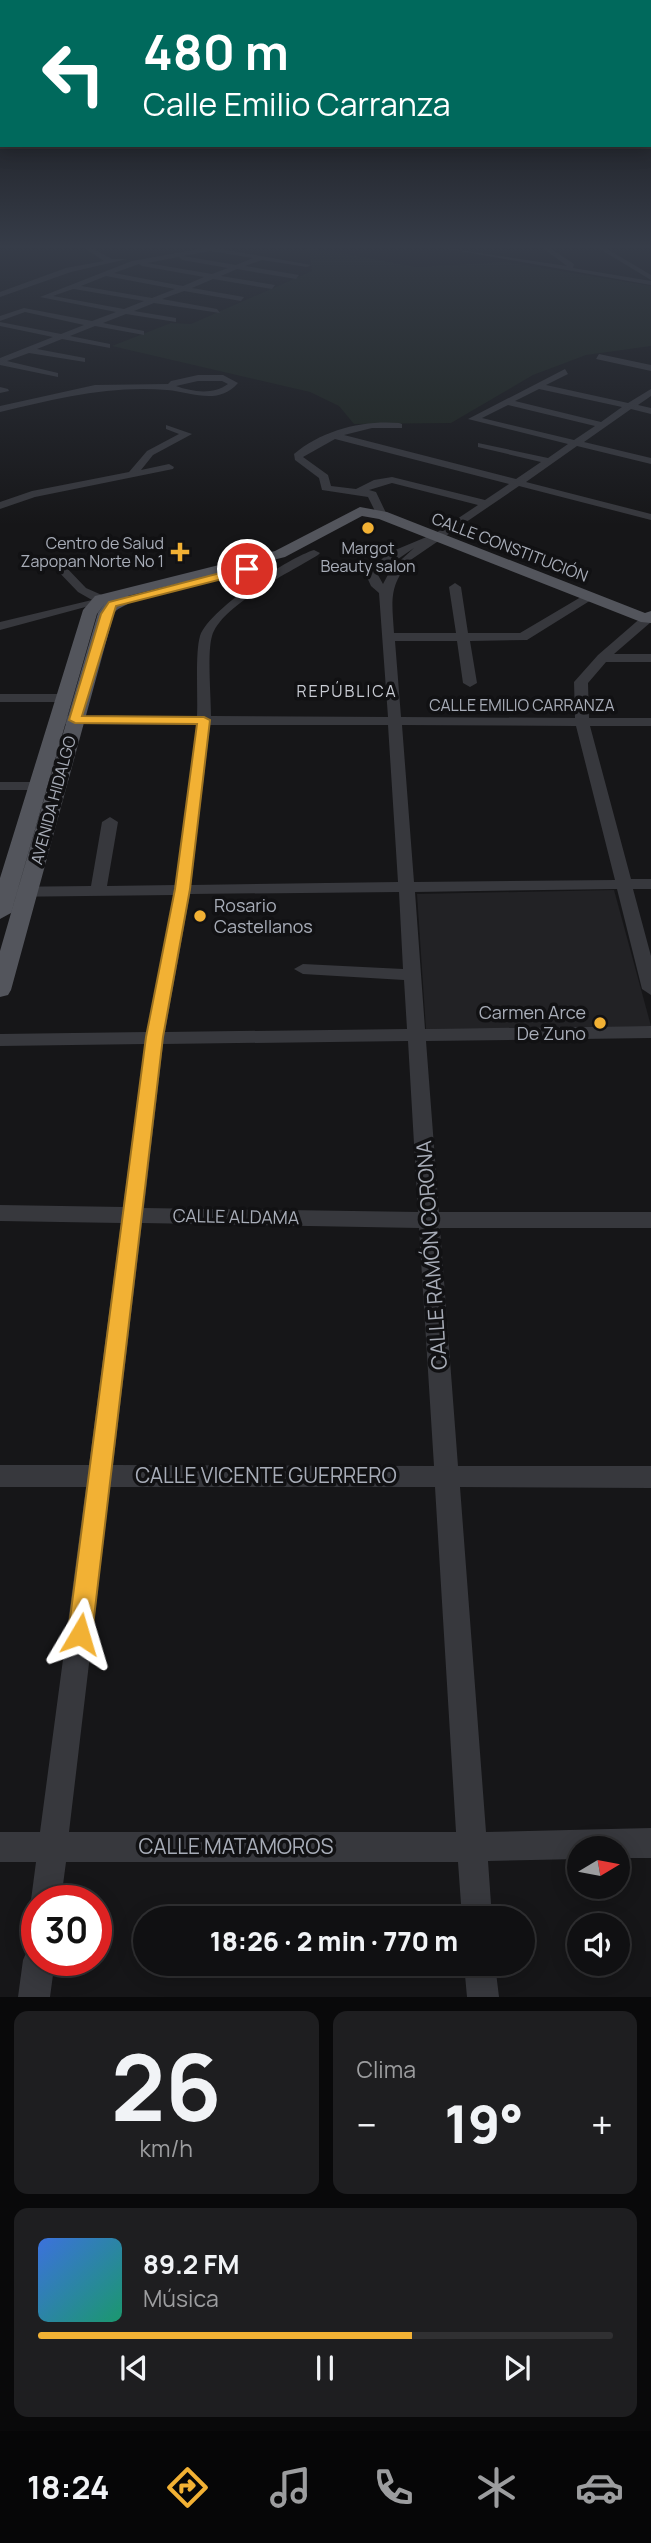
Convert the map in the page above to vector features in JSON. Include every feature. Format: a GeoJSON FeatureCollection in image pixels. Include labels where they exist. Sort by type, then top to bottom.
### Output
{"type":"FeatureCollection","features":[{"type":"Feature","properties":{"kind":"main road","name":"CALLE CONSTITUCIÓN"},"geometry":{"type":"LineString","coordinates":[[98,601],[279,554],[360,511],[379,508],[437,536],[649,618]]}},
{"type":"Feature","properties":{"kind":"main road","name":"AVENIDA HIDALGO"},"geometry":{"type":"LineString","coordinates":[[0,913],[3,892],[63,698],[90,639],[109,607],[119,601],[314,553],[379,508]]}},
{"type":"Feature","properties":{"kind":"main road","name":"AVENIDA HIDALGO"},"geometry":{"type":"LineString","coordinates":[[0,990],[75,720],[90,639],[89,614],[98,601]]}},
{"type":"Feature","properties":{"kind":"street"},"geometry":{"type":"LineString","coordinates":[[0,361],[55,339]]}},
{"type":"Feature","properties":{"kind":"street"},"geometry":{"type":"LineString","coordinates":[[71,339],[107,346]]}},
{"type":"Feature","properties":{"kind":"street"},"geometry":{"type":"LineString","coordinates":[[0,345],[82,360]]}},
{"type":"Feature","properties":{"kind":"street"},"geometry":{"type":"LineString","coordinates":[[599,357],[651,368]]}},
{"type":"Feature","properties":{"kind":"street"},"geometry":{"type":"LineString","coordinates":[[0,361],[55,375]]}},
{"type":"Feature","properties":{"kind":"street"},"geometry":{"type":"LineString","coordinates":[[565,372],[473,419],[651,461]]}},
{"type":"Feature","properties":{"kind":"street"},"geometry":{"type":"LineString","coordinates":[[0,409],[95,388],[171,387],[190,393],[209,393],[224,390],[234,383],[223,378],[198,378],[174,383],[171,387]]}},
{"type":"Feature","properties":{"kind":"street"},"geometry":{"type":"LineString","coordinates":[[538,386],[651,411]]}},
{"type":"Feature","properties":{"kind":"street"},"geometry":{"type":"LineString","coordinates":[[437,536],[651,392]]}},
{"type":"Feature","properties":{"kind":"street"},"geometry":{"type":"LineString","coordinates":[[508,402],[603,425]]}},
{"type":"Feature","properties":{"kind":"street"},"geometry":{"type":"LineString","coordinates":[[379,508],[372,495],[360,491],[332,491],[327,488],[324,477],[298,458],[299,454],[332,435],[356,426],[399,426]]}},
{"type":"Feature","properties":{"kind":"street"},"geometry":{"type":"LineString","coordinates":[[137,475],[134,471],[150,453],[187,434],[169,427]]}},
{"type":"Feature","properties":{"kind":"street"},"geometry":{"type":"LineString","coordinates":[[332,435],[651,517]]}},
{"type":"Feature","properties":{"kind":"street"},"geometry":{"type":"LineString","coordinates":[[481,445],[550,461]]}},
{"type":"Feature","properties":{"kind":"street"},"geometry":{"type":"LineString","coordinates":[[0,506],[32,494],[169,467]]}},
{"type":"Feature","properties":{"kind":"street"},"geometry":{"type":"LineString","coordinates":[[360,491],[378,482],[392,480],[487,504]]}},
{"type":"Feature","properties":{"kind":"street","name":"CALLE RAMÓN CORONA"},"geometry":{"type":"LineString","coordinates":[[437,536],[419,540],[376,569],[372,575],[375,584],[385,592],[476,1906]]}},
{"type":"Feature","properties":{"kind":"street"},"geometry":{"type":"LineString","coordinates":[[48,1885],[155,1037],[183,889],[204,720],[206,636],[210,625],[235,602],[314,553]]}},
{"type":"Feature","properties":{"kind":"street"},"geometry":{"type":"LineString","coordinates":[[58,565],[82,590],[98,601]]}},
{"type":"Feature","properties":{"kind":"street"},"geometry":{"type":"LineString","coordinates":[[455,587],[470,683]]}},
{"type":"Feature","properties":{"kind":"street"},"geometry":{"type":"LineString","coordinates":[[388,637],[523,637],[590,597]]}},
{"type":"Feature","properties":{"kind":"street"},"geometry":{"type":"LineString","coordinates":[[0,626],[98,601]]}},
{"type":"Feature","properties":{"kind":"street"},"geometry":{"type":"LineString","coordinates":[[649,618],[602,658],[581,682],[582,722],[651,989]]}},
{"type":"Feature","properties":{"kind":"street"},"geometry":{"type":"LineString","coordinates":[[602,658],[651,658]]}},
{"type":"Feature","properties":{"kind":"street"},"geometry":{"type":"LineString","coordinates":[[0,698],[63,698]]}},
{"type":"Feature","properties":{"kind":"street","name":"CALLE EMILIO CARRANZA"},"geometry":{"type":"LineString","coordinates":[[56,720],[651,722]]}},
{"type":"Feature","properties":{"kind":"street"},"geometry":{"type":"LineString","coordinates":[[0,786],[37,786]]}},
{"type":"Feature","properties":{"kind":"street"},"geometry":{"type":"LineString","coordinates":[[98,890],[110,822]]}},
{"type":"Feature","properties":{"kind":"street"},"geometry":{"type":"LineString","coordinates":[[3,892],[651,884]]}},
{"type":"Feature","properties":{"kind":"street"},"geometry":{"type":"LineString","coordinates":[[303,969],[412,975]]}},
{"type":"Feature","properties":{"kind":"street"},"geometry":{"type":"LineString","coordinates":[[0,1040],[416,1037],[651,1032]]}},
{"type":"Feature","properties":{"kind":"street","name":"CALLE ALDAMA"},"geometry":{"type":"LineString","coordinates":[[0,1213],[429,1220],[651,1220]]}},
{"type":"Feature","properties":{"kind":"street","name":"CALLE VICENTE GUERRERO"},"geometry":{"type":"LineString","coordinates":[[0,1476],[651,1477]]}},
{"type":"Feature","properties":{"kind":"street","name":"CALLE MATAMOROS"},"geometry":{"type":"LineString","coordinates":[[0,1847],[472,1847],[651,1843]]}},
{"type":"Feature","properties":{"kind":"street"},"geometry":{"type":"LineString","coordinates":[[34,1997],[37,1976]]}},
{"type":"Feature","properties":{"kind":"street"},"geometry":{"type":"LineString","coordinates":[[481,1976],[483,1997]]}},
{"type":"Feature","properties":{"kind":"shaded area"},"geometry":{"type":"Polygon","coordinates":[[[129,339],[651,339],[651,346],[586,355],[533,375],[451,423],[354,424],[339,406],[310,392],[112,346],[129,339]]]}},
{"type":"Feature","properties":{"kind":"shaded area"},"geometry":{"type":"Polygon","coordinates":[[[614,890],[651,1026],[426,1029],[417,894],[614,890]]]}},
{"type":"Feature","properties":{"kind":"place","name":"Margot Beauty salon"},"geometry":{"type":"Point","coordinates":[368,528]}},
{"type":"Feature","properties":{"kind":"place","name":"Centro de Salud Zapopan Norte No 1"},"geometry":{"type":"Point","coordinates":[180,552]}},
{"type":"Feature","properties":{"kind":"place","name":"Rosario Castellanos"},"geometry":{"type":"Point","coordinates":[200,916]}},
{"type":"Feature","properties":{"kind":"place","name":"Carmen Arce De Zuno"},"geometry":{"type":"Point","coordinates":[600,1023]}},
{"type":"Feature","properties":{"kind":"district","name":"REPÚBLICA"},"geometry":{"type":"Point","coordinates":[347,691]}},
{"type":"Feature","properties":{"kind":"route"},"geometry":{"type":"LineString","coordinates":[[80,1634],[155,1037],[183,889],[204,720],[75,720],[106,614],[112,604],[247,569]]}}]}
